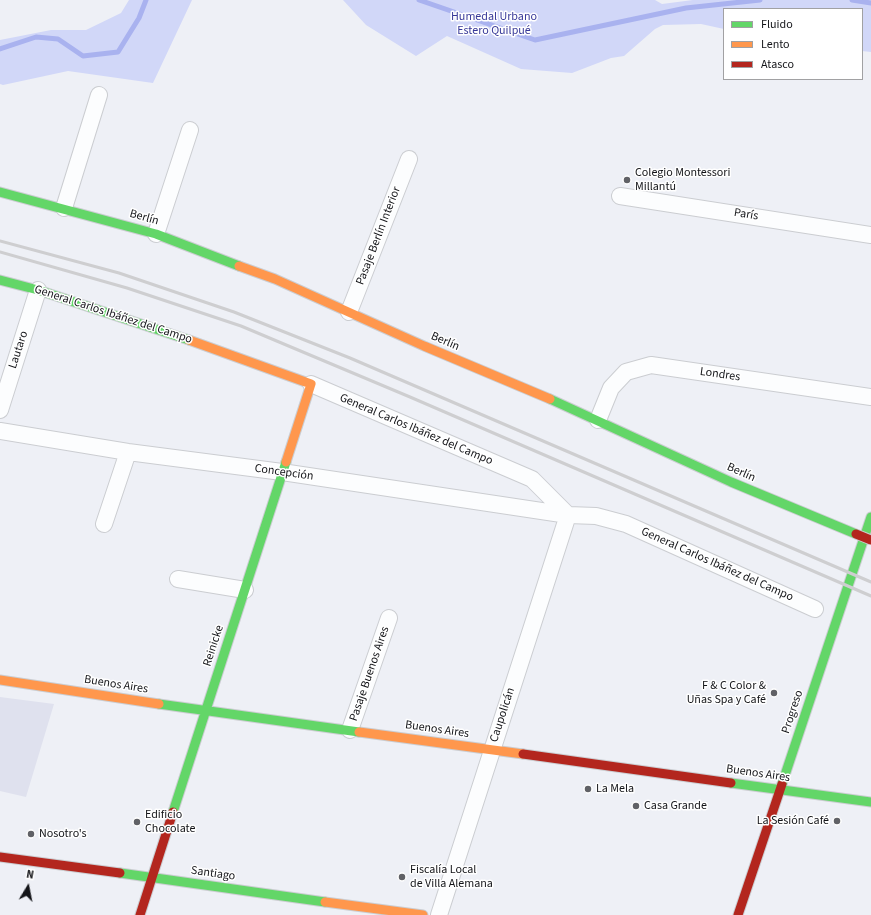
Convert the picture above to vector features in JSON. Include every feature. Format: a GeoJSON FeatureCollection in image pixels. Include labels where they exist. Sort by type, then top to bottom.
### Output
{"type":"FeatureCollection","features":[{"type":"Feature","properties":{"kind":"street"},"geometry":{"type":"LineString","coordinates":[[64,208],[99,95]]}},
{"type":"Feature","properties":{"kind":"street"},"geometry":{"type":"LineString","coordinates":[[156,234],[190,130]]}},
{"type":"Feature","properties":{"kind":"street","name":"Pasaje Berlín Interior"},"geometry":{"type":"LineString","coordinates":[[349,312],[409,159]]}},
{"type":"Feature","properties":{"kind":"street","name":"Berlín"},"geometry":{"type":"LineString","coordinates":[[0,192],[156,234],[275,279],[598,420],[732,482],[871,540]]}},
{"type":"Feature","properties":{"kind":"street","name":"París"},"geometry":{"type":"LineString","coordinates":[[620,196],[871,235]]}},
{"type":"Feature","properties":{"kind":"street","name":"General Carlos Ibáñez del Campo"},"geometry":{"type":"LineString","coordinates":[[0,280],[38,290],[180,337],[311,384],[532,479],[568,515],[596,516],[626,524],[815,609]]}},
{"type":"Feature","properties":{"kind":"street","name":"Lautaro"},"geometry":{"type":"LineString","coordinates":[[0,410],[38,290]]}},
{"type":"Feature","properties":{"kind":"street","name":"Londres"},"geometry":{"type":"LineString","coordinates":[[598,420],[611,388],[626,372],[651,365],[871,397]]}},
{"type":"Feature","properties":{"kind":"street","name":"Reinicke"},"geometry":{"type":"LineString","coordinates":[[140,915],[311,384]]}},
{"type":"Feature","properties":{"kind":"street","name":"Concepción"},"geometry":{"type":"LineString","coordinates":[[0,431],[128,452],[282,472],[568,515]]}},
{"type":"Feature","properties":{"kind":"street"},"geometry":{"type":"LineString","coordinates":[[104,524],[128,452]]}},
{"type":"Feature","properties":{"kind":"street","name":"Caupolicán"},"geometry":{"type":"LineString","coordinates":[[439,915],[568,515]]}},
{"type":"Feature","properties":{"kind":"street","name":"Progreso"},"geometry":{"type":"LineString","coordinates":[[738,915],[871,518]]}},
{"type":"Feature","properties":{"kind":"street"},"geometry":{"type":"LineString","coordinates":[[178,579],[244,590]]}},
{"type":"Feature","properties":{"kind":"street","name":"Pasaje Buenos Aires"},"geometry":{"type":"LineString","coordinates":[[350,730],[389,618]]}},
{"type":"Feature","properties":{"kind":"street","name":"Buenos Aires"},"geometry":{"type":"LineString","coordinates":[[0,680],[206,711],[871,802]]}},
{"type":"Feature","properties":{"kind":"street","name":"Santiago"},"geometry":{"type":"LineString","coordinates":[[0,856],[423,915]]}},
{"type":"Feature","properties":{"kind":"shaded area"},"geometry":{"type":"Polygon","coordinates":[[[0,697],[54,704],[26,797],[0,791],[0,697]]]}},
{"type":"Feature","properties":{"kind":"green space"},"geometry":{"type":"Polygon","coordinates":[[[129,0],[192,0],[153,83],[68,71],[3,85],[0,84],[0,40],[51,30],[86,30],[121,13],[129,0]]]}},
{"type":"Feature","properties":{"kind":"green space","name":"Humedal Urbano Estero Quilpué"},"geometry":{"type":"Polygon","coordinates":[[[343,0],[655,0],[662,4],[693,0],[871,0],[871,52],[863,51],[863,8],[723,8],[723,29],[701,24],[663,25],[655,29],[624,56],[611,58],[572,73],[521,69],[447,36],[416,56],[366,25],[343,0]]]}},
{"type":"Feature","properties":{"kind":"waterway"},"geometry":{"type":"LineString","coordinates":[[0,49],[36,37],[58,39],[83,56],[118,52],[139,18],[146,0]]}},
{"type":"Feature","properties":{"kind":"waterway"},"geometry":{"type":"LineString","coordinates":[[419,0],[535,40],[686,8],[760,0]]}},
{"type":"Feature","properties":{"kind":"waterway"},"geometry":{"type":"LineString","coordinates":[[852,0],[871,3]]}},
{"type":"Feature","properties":{"kind":"railway"},"geometry":{"type":"LineString","coordinates":[[0,241],[119,273],[234,312],[350,358],[871,582]]}},
{"type":"Feature","properties":{"kind":"railway"},"geometry":{"type":"LineString","coordinates":[[0,252],[127,288],[241,326],[410,397],[871,596]]}},
{"type":"Feature","properties":{"kind":"traffic: fast"},"geometry":{"type":"LineString","coordinates":[[0,192],[156,234],[239,266]]}},
{"type":"Feature","properties":{"kind":"traffic: fast"},"geometry":{"type":"LineString","coordinates":[[0,280],[38,290],[189,340]]}},
{"type":"Feature","properties":{"kind":"traffic: fast"},"geometry":{"type":"LineString","coordinates":[[550,399],[731,482],[856,534]]}},
{"type":"Feature","properties":{"kind":"traffic: fast"},"geometry":{"type":"LineString","coordinates":[[173,812],[286,462]]}},
{"type":"Feature","properties":{"kind":"traffic: fast"},"geometry":{"type":"LineString","coordinates":[[782,784],[871,517]]}},
{"type":"Feature","properties":{"kind":"traffic: fast"},"geometry":{"type":"LineString","coordinates":[[159,704],[359,732]]}},
{"type":"Feature","properties":{"kind":"traffic: fast"},"geometry":{"type":"LineString","coordinates":[[731,783],[871,802]]}},
{"type":"Feature","properties":{"kind":"traffic: fast"},"geometry":{"type":"LineString","coordinates":[[120,873],[325,902]]}},
{"type":"Feature","properties":{"kind":"traffic: slow"},"geometry":{"type":"LineString","coordinates":[[239,266],[275,279],[424,346],[550,399]]}},
{"type":"Feature","properties":{"kind":"traffic: slow"},"geometry":{"type":"LineString","coordinates":[[189,340],[311,384],[286,462]]}},
{"type":"Feature","properties":{"kind":"traffic: slow"},"geometry":{"type":"LineString","coordinates":[[0,680],[159,704]]}},
{"type":"Feature","properties":{"kind":"traffic: slow"},"geometry":{"type":"LineString","coordinates":[[359,732],[523,754]]}},
{"type":"Feature","properties":{"kind":"traffic: slow"},"geometry":{"type":"LineString","coordinates":[[325,902],[423,915]]}},
{"type":"Feature","properties":{"kind":"traffic: jam"},"geometry":{"type":"LineString","coordinates":[[856,534],[871,540]]}},
{"type":"Feature","properties":{"kind":"traffic: jam"},"geometry":{"type":"LineString","coordinates":[[523,754],[731,783]]}},
{"type":"Feature","properties":{"kind":"traffic: jam"},"geometry":{"type":"LineString","coordinates":[[738,915],[782,784]]}},
{"type":"Feature","properties":{"kind":"traffic: jam"},"geometry":{"type":"LineString","coordinates":[[140,915],[173,812]]}},
{"type":"Feature","properties":{"kind":"traffic: jam"},"geometry":{"type":"LineString","coordinates":[[0,857],[120,873]]}},
{"type":"Feature","properties":{"kind":"place","name":"Colegio Montessori Millantú"},"geometry":{"type":"Point","coordinates":[627,180]}},
{"type":"Feature","properties":{"kind":"place","name":"F & C Color & Uñas Spa y Café"},"geometry":{"type":"Point","coordinates":[774,693]}},
{"type":"Feature","properties":{"kind":"place","name":"La Mela"},"geometry":{"type":"Point","coordinates":[588,789]}},
{"type":"Feature","properties":{"kind":"place","name":"Casa Grande"},"geometry":{"type":"Point","coordinates":[636,806]}},
{"type":"Feature","properties":{"kind":"place","name":"La Sesión Café"},"geometry":{"type":"Point","coordinates":[837,821]}},
{"type":"Feature","properties":{"kind":"place","name":"Edificio Chocolate"},"geometry":{"type":"Point","coordinates":[137,822]}},
{"type":"Feature","properties":{"kind":"place","name":"Nosotro's"},"geometry":{"type":"Point","coordinates":[31,834]}},
{"type":"Feature","properties":{"kind":"place","name":"Fiscalía Local de Villa Alemana"},"geometry":{"type":"Point","coordinates":[402,877]}}]}
